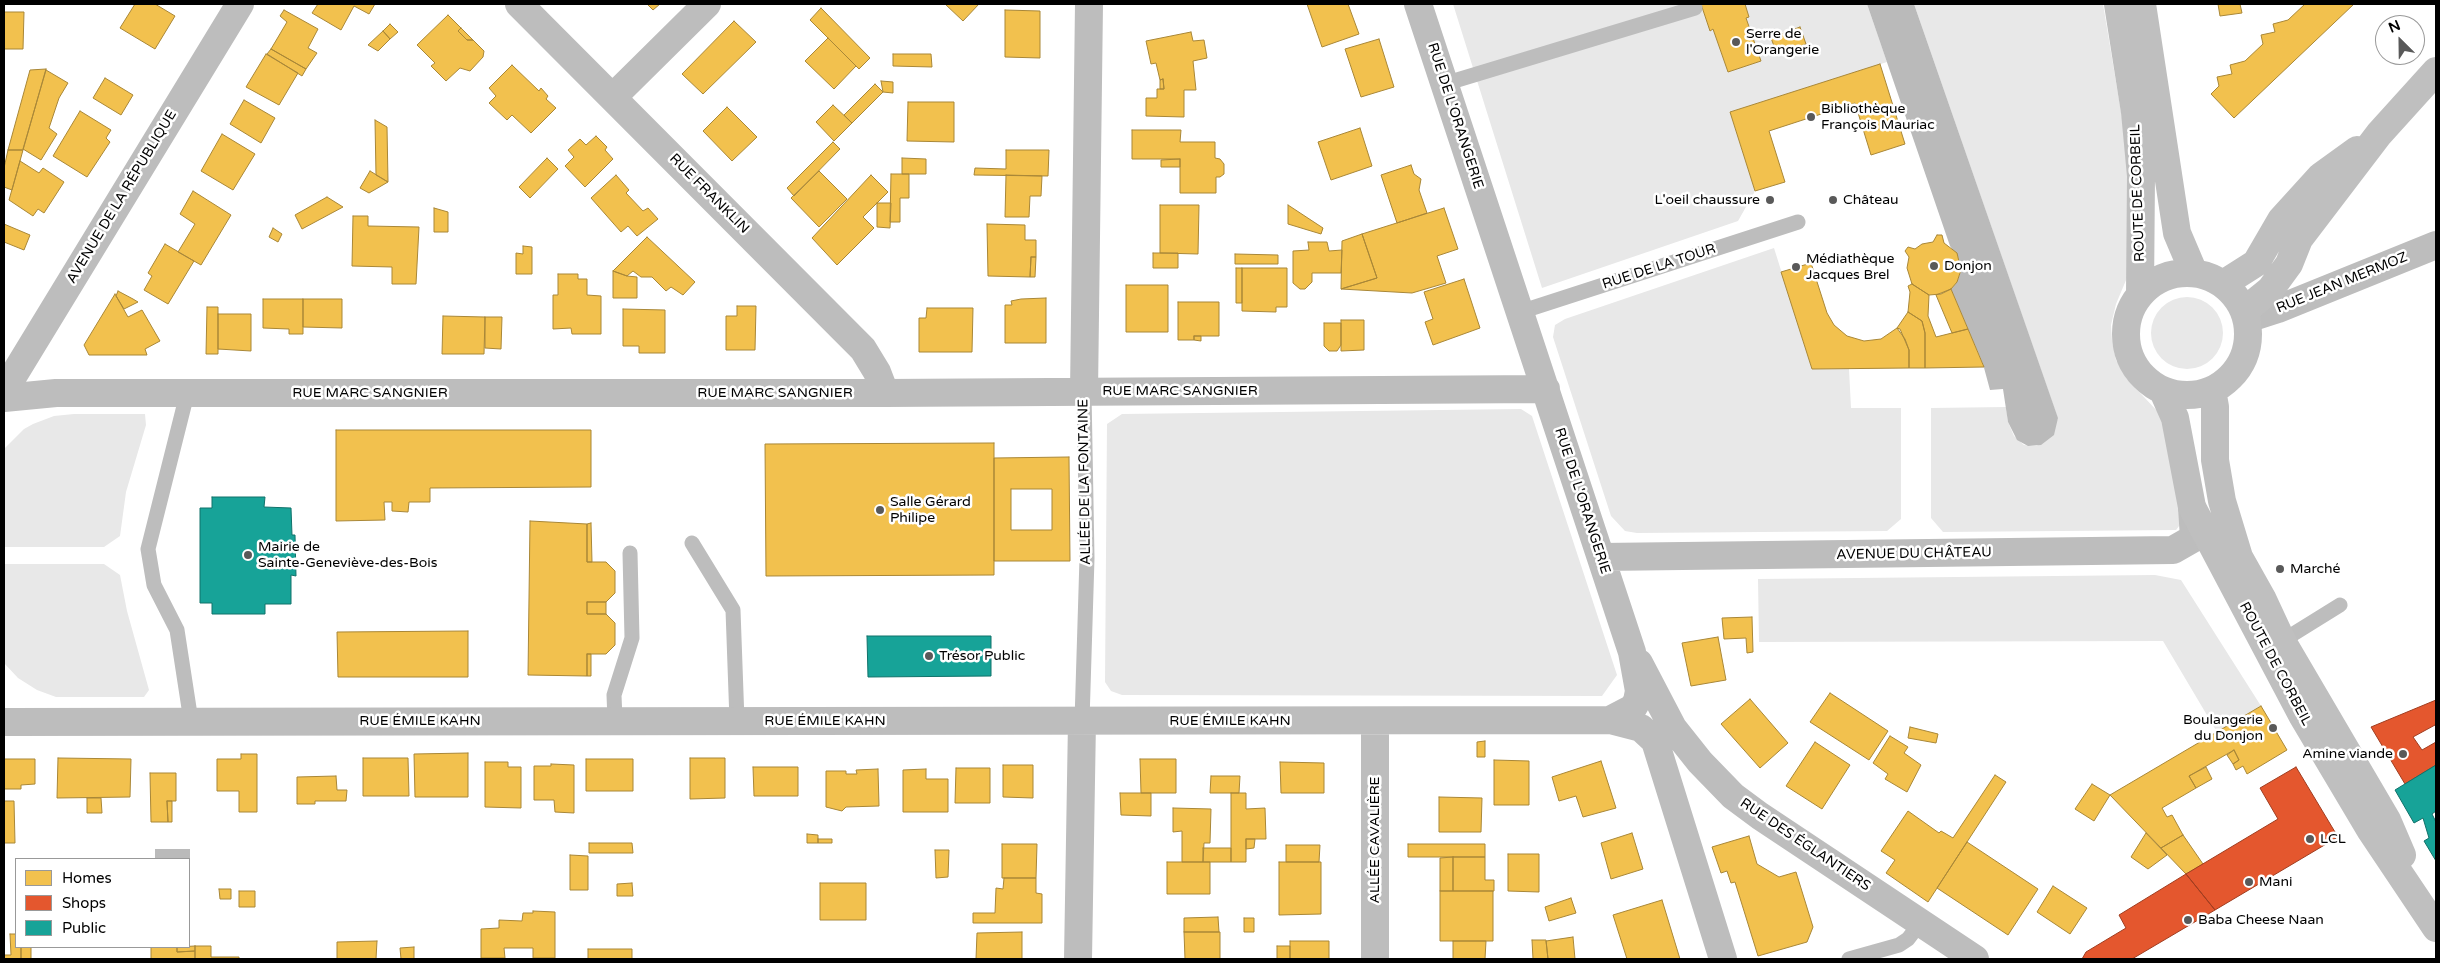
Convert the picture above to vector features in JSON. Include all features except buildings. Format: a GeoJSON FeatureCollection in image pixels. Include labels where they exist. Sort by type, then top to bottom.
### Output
{"type":"FeatureCollection","features":[{"type":"Feature","properties":{"kind":"main road","name":"ROUTE DE CORBEIL"},"geometry":{"type":"LineString","coordinates":[[2118,4],[2135,112],[2141,176],[2140,294]]}},
{"type":"Feature","properties":{"kind":"main road","name":"ROUTE DE CORBEIL"},"geometry":{"type":"LineString","coordinates":[[2142,4],[2177,233],[2194,273]]}},
{"type":"Feature","properties":{"kind":"main road"},"geometry":{"type":"LineString","coordinates":[[2246,315],[2270,290],[2289,264],[2299,239],[2379,134],[2436,71]]}},
{"type":"Feature","properties":{"kind":"main road"},"geometry":{"type":"LineString","coordinates":[[2223,284],[2256,263],[2281,220],[2321,176],[2379,134]]}},
{"type":"Feature","properties":{"kind":"main road"},"geometry":{"type":"LineString","coordinates":[[2194,273],[2209,276],[2223,284],[2236,296],[2246,315],[2248,341],[2242,362],[2230,379],[2212,390],[2196,395],[2180,395],[2164,391],[2149,382],[2137,370],[2129,355],[2126,323],[2131,308],[2140,294],[2161,279],[2174,274],[2194,273]]}},
{"type":"Feature","properties":{"kind":"main road","name":"ROUTE DE CORBEIL"},"geometry":{"type":"LineString","coordinates":[[2212,390],[2215,407],[2216,460],[2222,501],[2240,557],[2282,641],[2387,820],[2434,920]]}},
{"type":"Feature","properties":{"kind":"main road","name":"ROUTE DE CORBEIL"},"geometry":{"type":"LineString","coordinates":[[2164,391],[2175,418],[2192,507],[2302,715],[2371,831],[2434,920]]}},
{"type":"Feature","properties":{"kind":"street","name":"AVENUE DE LA RÉPUBLIQUE"},"geometry":{"type":"LineString","coordinates":[[4,391],[240,4]]}},
{"type":"Feature","properties":{"kind":"street","name":"RUE FRANKLIN"},"geometry":{"type":"LineString","coordinates":[[519,4],[863,348],[877,372],[885,393]]}},
{"type":"Feature","properties":{"kind":"street"},"geometry":{"type":"LineString","coordinates":[[613,97],[707,4]]}},
{"type":"Feature","properties":{"kind":"street","name":"ALLÉE DE LA FONTAINE"},"geometry":{"type":"LineString","coordinates":[[1084,392],[1089,4]]}},
{"type":"Feature","properties":{"kind":"street","name":"RUE DE L'ORANGERIE"},"geometry":{"type":"LineString","coordinates":[[1418,4],[1632,652],[1639,690],[1637,701],[1633,708],[1610,720]]}},
{"type":"Feature","properties":{"kind":"street","name":"RUE JEAN MERMOZ"},"geometry":{"type":"LineString","coordinates":[[2246,315],[2278,309],[2436,245]]}},
{"type":"Feature","properties":{"kind":"street","name":"RUE MARC SANGNIER"},"geometry":{"type":"LineString","coordinates":[[4,398],[56,393],[885,393],[1546,388]]}},
{"type":"Feature","properties":{"kind":"street","name":"AVENUE DU CHÂTEAU"},"geometry":{"type":"LineString","coordinates":[[1601,557],[2173,550],[2194,538],[2192,507]]}},
{"type":"Feature","properties":{"kind":"street","name":"RUE DES ÉGLANTIERS"},"geometry":{"type":"LineString","coordinates":[[1632,652],[1674,728],[1700,762],[1733,796],[1760,816],[1975,959]]}},
{"type":"Feature","properties":{"kind":"street","name":"RUE ÉMILE KAHN"},"geometry":{"type":"LineString","coordinates":[[4,709],[40,722]]}},
{"type":"Feature","properties":{"kind":"street"},"geometry":{"type":"LineString","coordinates":[[1610,720],[1641,728],[1649,733],[1655,741],[1723,959]]}},
{"type":"Feature","properties":{"kind":"street","name":"RUE ÉMILE KAHN"},"geometry":{"type":"LineString","coordinates":[[4,722],[1610,720]]}},
{"type":"Feature","properties":{"kind":"street","name":"ALLÉE DE LA FONTAINE"},"geometry":{"type":"LineString","coordinates":[[1078,959],[1082,721]]}},
{"type":"Feature","properties":{"kind":"street","name":"ALLÉE CAVALIÈRE"},"geometry":{"type":"LineString","coordinates":[[1375,721],[1375,959]]}},
{"type":"Feature","properties":{"kind":"street"},"geometry":{"type":"LineString","coordinates":[[1668,782],[1700,762]]}},
{"type":"Feature","properties":{"kind":"lane"},"geometry":{"type":"LineString","coordinates":[[1444,84],[1695,8]]}},
{"type":"Feature","properties":{"kind":"lane","name":"RUE DE LA TOUR"},"geometry":{"type":"LineString","coordinates":[[1520,312],[1798,222]]}},
{"type":"Feature","properties":{"kind":"lane","name":"ALLÉE DE LA FONTAINE"},"geometry":{"type":"LineString","coordinates":[[1082,721],[1086,558],[1084,392]]}},
{"type":"Feature","properties":{"kind":"lane"},"geometry":{"type":"LineString","coordinates":[[187,394],[148,549],[154,585],[177,630],[191,721]]}},
{"type":"Feature","properties":{"kind":"lane"},"geometry":{"type":"LineString","coordinates":[[692,544],[733,610],[737,721]]}},
{"type":"Feature","properties":{"kind":"lane"},"geometry":{"type":"LineString","coordinates":[[615,720],[614,694],[632,638],[630,553]]}},
{"type":"Feature","properties":{"kind":"lane"},"geometry":{"type":"LineString","coordinates":[[2282,641],[2340,605]]}},
{"type":"Feature","properties":{"kind":"lane"},"geometry":{"type":"LineString","coordinates":[[1849,959],[1899,945],[1908,939],[1921,922]]}},
{"type":"Feature","properties":{"kind":"shaded area"},"geometry":{"type":"Polygon","coordinates":[[[1453,4],[1701,4],[1710,30],[1713,29],[1728,72],[1761,61],[1746,18],[1749,17],[1745,4],[1867,4],[1887,62],[1730,112],[1755,191],[1738,221],[1542,288],[1453,4]]]}},
{"type":"Feature","properties":{"kind":"shaded area"},"geometry":{"type":"Polygon","coordinates":[[[1867,4],[1914,4],[2058,418],[2054,435],[2041,445],[2028,446],[2017,440],[2008,422],[2003,389],[1990,390],[1983,364],[1951,289],[1957,282],[1961,271],[1958,257],[1950,246],[1867,4]]]}},
{"type":"Feature","properties":{"kind":"shaded area"},"geometry":{"type":"Polygon","coordinates":[[[1914,4],[2103,4],[2127,148],[2129,273],[2116,304],[2111,325],[2112,341],[2116,360],[2126,378],[2161,415],[2186,517],[2176,530],[1943,532],[1931,518],[1931,408],[2006,407],[2008,422],[2014,436],[2024,445],[2032,446],[2037,446],[2058,419],[1914,4]]]}},
{"type":"Feature","properties":{"kind":"shaded area"},"geometry":{"type":"Polygon","coordinates":[[[1774,248],[1812,369],[1849,369],[1851,408],[1901,408],[1901,519],[1887,531],[1637,533],[1625,531],[1611,516],[1553,337],[1555,325],[1565,319],[1774,248]]]}},
{"type":"Feature","properties":{"kind":"shaded area"},"geometry":{"type":"Polygon","coordinates":[[[2187,297],[2207,303],[2217,313],[2223,333],[2217,353],[2207,363],[2187,369],[2167,363],[2157,353],[2151,333],[2157,313],[2167,303],[2187,297]]]}},
{"type":"Feature","properties":{"kind":"shaded area"},"geometry":{"type":"Polygon","coordinates":[[[1521,409],[1532,416],[1617,675],[1602,696],[1122,695],[1111,691],[1105,682],[1107,424],[1122,414],[1521,409]]]}},
{"type":"Feature","properties":{"kind":"shaded area"},"geometry":{"type":"Polygon","coordinates":[[[74,414],[145,414],[146,425],[126,492],[120,536],[104,547],[4,547],[4,449],[24,429],[33,424],[54,416],[74,414]]]}},
{"type":"Feature","properties":{"kind":"shaded area"},"geometry":{"type":"Polygon","coordinates":[[[4,564],[104,564],[120,575],[127,611],[149,690],[144,697],[56,697],[37,690],[18,678],[4,663],[4,564]]]}},
{"type":"Feature","properties":{"kind":"shaded area"},"geometry":{"type":"Polygon","coordinates":[[[2155,575],[2181,580],[2261,706],[2217,732],[2163,641],[1759,642],[1758,579],[2155,575]]]}},
{"type":"Feature","properties":{"kind":"shaded area"},"geometry":{"type":"Polygon","coordinates":[[[155,849],[190,849],[190,858],[155,858],[155,849]]]}},
{"type":"Feature","properties":{"kind":"place","name":"Serre de l'Orangerie"},"geometry":{"type":"Point","coordinates":[1736,42]}},
{"type":"Feature","properties":{"kind":"place","name":"Bibliothèque François Mauriac"},"geometry":{"type":"Point","coordinates":[1811,117]}},
{"type":"Feature","properties":{"kind":"place","name":"L'oeil chaussure"},"geometry":{"type":"Point","coordinates":[1770,200]}},
{"type":"Feature","properties":{"kind":"place","name":"Château"},"geometry":{"type":"Point","coordinates":[1833,200]}},
{"type":"Feature","properties":{"kind":"place","name":"Donjon"},"geometry":{"type":"Point","coordinates":[1934,266]}},
{"type":"Feature","properties":{"kind":"place","name":"Médiathèque Jacques Brel"},"geometry":{"type":"Point","coordinates":[1796,267]}},
{"type":"Feature","properties":{"kind":"place","name":"Salle Gérard Philipe"},"geometry":{"type":"Point","coordinates":[880,510]}},
{"type":"Feature","properties":{"kind":"place","name":"Mairie de Sainte-Geneviève-des-Bois"},"geometry":{"type":"Point","coordinates":[248,555]}},
{"type":"Feature","properties":{"kind":"place","name":"Marché"},"geometry":{"type":"Point","coordinates":[2280,569]}},
{"type":"Feature","properties":{"kind":"place","name":"Trésor Public"},"geometry":{"type":"Point","coordinates":[929,656]}},
{"type":"Feature","properties":{"kind":"place","name":"Boulangerie du Donjon"},"geometry":{"type":"Point","coordinates":[2273,728]}},
{"type":"Feature","properties":{"kind":"place","name":"Amine viande"},"geometry":{"type":"Point","coordinates":[2403,754]}},
{"type":"Feature","properties":{"kind":"place","name":"LCL"},"geometry":{"type":"Point","coordinates":[2310,839]}},
{"type":"Feature","properties":{"kind":"place","name":"Mani"},"geometry":{"type":"Point","coordinates":[2249,882]}},
{"type":"Feature","properties":{"kind":"place","name":"Baba Cheese Naan"},"geometry":{"type":"Point","coordinates":[2188,920]}}]}
